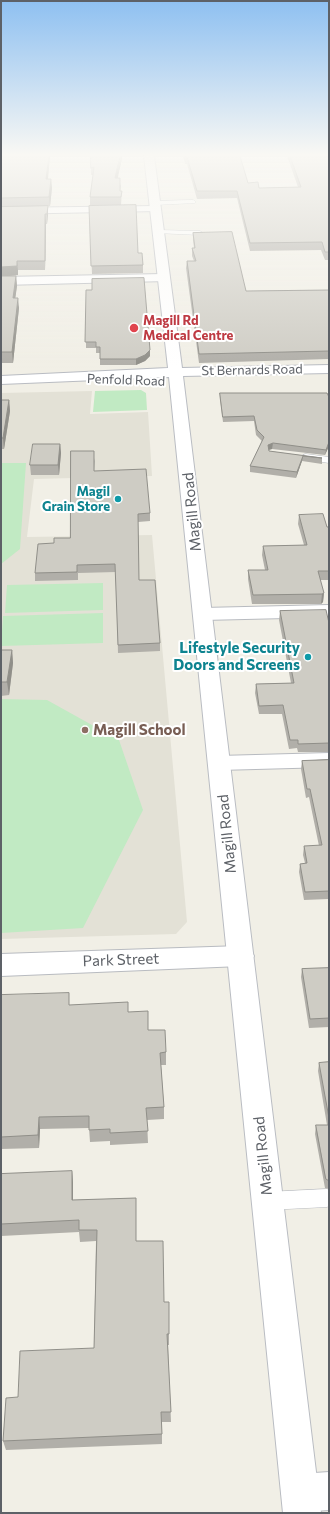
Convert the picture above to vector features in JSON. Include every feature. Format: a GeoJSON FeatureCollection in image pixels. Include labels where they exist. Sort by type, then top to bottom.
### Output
{"type":"FeatureCollection","features":[{"type":"Feature","properties":{"kind":"main road","name":"Magill Road"},"geometry":{"type":"LineString","coordinates":[[157,227],[203,614],[267,1202],[310,1499]]}},
{"type":"Feature","properties":{"kind":"main road"},"geometry":{"type":"LineString","coordinates":[[1,281],[164,278]]}},
{"type":"Feature","properties":{"kind":"main road","name":"St Bernards Road"},"geometry":{"type":"LineString","coordinates":[[176,376],[329,369]]}},
{"type":"Feature","properties":{"kind":"main road","name":"St Bernards Road"},"geometry":{"type":"LineString","coordinates":[[176,376],[329,377]]}},
{"type":"Feature","properties":{"kind":"main road","name":"Penfold Road"},"geometry":{"type":"LineString","coordinates":[[1,380],[176,376]]}},
{"type":"Feature","properties":{"kind":"main road"},"geometry":{"type":"LineString","coordinates":[[203,614],[329,610]]}},
{"type":"Feature","properties":{"kind":"main road"},"geometry":{"type":"LineString","coordinates":[[219,763],[329,760]]}},
{"type":"Feature","properties":{"kind":"main road","name":"Park Street"},"geometry":{"type":"LineString","coordinates":[[1,964],[241,956]]}},
{"type":"Feature","properties":{"kind":"lane"},"geometry":{"type":"LineString","coordinates":[[158,232],[200,232]]}},
{"type":"Feature","properties":{"kind":"lane"},"geometry":{"type":"LineString","coordinates":[[293,455],[329,460]]}},
{"type":"Feature","properties":{"kind":"lane"},"geometry":{"type":"LineString","coordinates":[[267,1202],[327,1198]]}},
{"type":"Feature","properties":{"kind":"shaded area","name":"Magill School"},"geometry":{"type":"Polygon","coordinates":[[[92,391],[90,414],[148,412],[152,476],[34,479],[27,537],[152,535],[187,922],[176,934],[1,939],[1,393],[92,391]]]}},
{"type":"Feature","properties":{"kind":"green space"},"geometry":{"type":"Polygon","coordinates":[[[141,390],[146,393],[147,410],[93,412],[95,391],[141,390]]]}},
{"type":"Feature","properties":{"kind":"green space"},"geometry":{"type":"Polygon","coordinates":[[[1,463],[26,463],[20,549],[1,564],[1,463]]]}},
{"type":"Feature","properties":{"kind":"green space"},"geometry":{"type":"Polygon","coordinates":[[[103,583],[103,610],[5,613],[7,585],[103,583]]]}},
{"type":"Feature","properties":{"kind":"green space"},"geometry":{"type":"Polygon","coordinates":[[[103,613],[103,643],[1,646],[3,616],[103,613]]]}},
{"type":"Feature","properties":{"kind":"green space"},"geometry":{"type":"Polygon","coordinates":[[[1,699],[47,700],[119,740],[143,810],[83,928],[1,933],[1,699]]]}},
{"type":"Feature","properties":{"kind":"building"},"geometry":{"type":"Polygon","coordinates":[[[1,227],[45,227],[45,261],[17,261],[17,266],[1,267],[1,227]]]}},
{"type":"Feature","properties":{"kind":"building"},"geometry":{"type":"Polygon","coordinates":[[[90,227],[137,227],[138,253],[142,253],[143,265],[91,266],[90,227]]]}},
{"type":"Feature","properties":{"kind":"building"},"geometry":{"type":"Polygon","coordinates":[[[246,227],[329,227],[329,252],[325,252],[322,242],[250,243],[246,227]]]}},
{"type":"Feature","properties":{"kind":"building"},"geometry":{"type":"Polygon","coordinates":[[[232,232],[246,291],[329,290],[329,351],[199,354],[187,261],[196,261],[192,248],[195,248],[193,233],[232,232]]]}},
{"type":"Feature","properties":{"kind":"building"},"geometry":{"type":"Polygon","coordinates":[[[1,276],[16,276],[13,298],[18,298],[12,352],[1,352],[1,276]]]}},
{"type":"Feature","properties":{"kind":"building"},"geometry":{"type":"Polygon","coordinates":[[[144,278],[150,350],[145,355],[136,359],[100,359],[100,347],[96,347],[96,342],[85,342],[86,290],[92,290],[92,279],[144,278]]]}},
{"type":"Feature","properties":{"kind":"building"},"geometry":{"type":"Polygon","coordinates":[[[220,393],[327,393],[329,397],[329,442],[326,450],[273,443],[268,445],[269,451],[322,458],[303,456],[297,472],[250,466],[264,437],[257,430],[254,416],[223,417],[220,393]]]}},
{"type":"Feature","properties":{"kind":"building"},"geometry":{"type":"Polygon","coordinates":[[[1,400],[9,400],[3,438],[1,438],[1,400]]]}},
{"type":"Feature","properties":{"kind":"building"},"geometry":{"type":"Polygon","coordinates":[[[33,444],[60,444],[58,465],[30,465],[33,444]]]}},
{"type":"Feature","properties":{"kind":"building"},"geometry":{"type":"Polygon","coordinates":[[[71,451],[94,451],[94,471],[146,469],[150,513],[138,514],[139,580],[155,580],[160,643],[118,645],[115,564],[77,565],[77,572],[35,573],[38,544],[54,543],[54,538],[70,538],[71,451]]]}},
{"type":"Feature","properties":{"kind":"building"},"geometry":{"type":"Polygon","coordinates":[[[323,514],[327,527],[329,527],[329,571],[318,571],[324,593],[253,595],[248,570],[268,570],[263,546],[307,545],[299,515],[323,514]]]}},
{"type":"Feature","properties":{"kind":"building"},"geometry":{"type":"Polygon","coordinates":[[[326,610],[329,623],[329,743],[298,744],[298,740],[290,740],[283,705],[259,706],[256,684],[294,683],[280,611],[326,610]]]}},
{"type":"Feature","properties":{"kind":"building"},"geometry":{"type":"Polygon","coordinates":[[[1,650],[12,650],[7,682],[1,682],[1,650]]]}},
{"type":"Feature","properties":{"kind":"building"},"geometry":{"type":"Polygon","coordinates":[[[329,760],[329,891],[305,892],[300,864],[307,863],[304,846],[322,845],[310,789],[307,789],[302,761],[329,760]]]}},
{"type":"Feature","properties":{"kind":"building"},"geometry":{"type":"Polygon","coordinates":[[[329,968],[329,1018],[310,1019],[302,969],[329,968]]]}},
{"type":"Feature","properties":{"kind":"building"},"geometry":{"type":"Polygon","coordinates":[[[69,993],[69,1005],[128,1002],[128,1012],[148,1011],[148,1030],[165,1030],[166,1052],[160,1053],[164,1107],[146,1108],[148,1131],[110,1133],[110,1129],[89,1130],[89,1116],[39,1117],[38,1135],[1,1137],[1,995],[69,993]]]}},
{"type":"Feature","properties":{"kind":"building"},"geometry":{"type":"Polygon","coordinates":[[[329,1062],[329,1118],[319,1063],[329,1062]]]}},
{"type":"Feature","properties":{"kind":"building"},"geometry":{"type":"Polygon","coordinates":[[[316,1125],[329,1125],[329,1181],[326,1179],[316,1125]]]}},
{"type":"Feature","properties":{"kind":"building"},"geometry":{"type":"Polygon","coordinates":[[[72,1171],[72,1200],[136,1198],[136,1241],[163,1241],[164,1302],[169,1302],[169,1334],[167,1334],[171,1412],[161,1412],[162,1434],[3,1441],[6,1398],[18,1397],[20,1351],[94,1348],[97,1230],[79,1230],[79,1220],[1,1224],[1,1174],[72,1171]]]}},
{"type":"Feature","properties":{"kind":"place","name":"Magill Rd Medical Centre"},"geometry":{"type":"Point","coordinates":[134,328]}},
{"type":"Feature","properties":{"kind":"place","name":"Magil Grain Store"},"geometry":{"type":"Point","coordinates":[118,499]}},
{"type":"Feature","properties":{"kind":"place","name":"Lifestyle Security Doors and Screens"},"geometry":{"type":"Point","coordinates":[308,657]}},
{"type":"Feature","properties":{"kind":"place","name":"Magill School"},"geometry":{"type":"Point","coordinates":[85,730]}}]}
